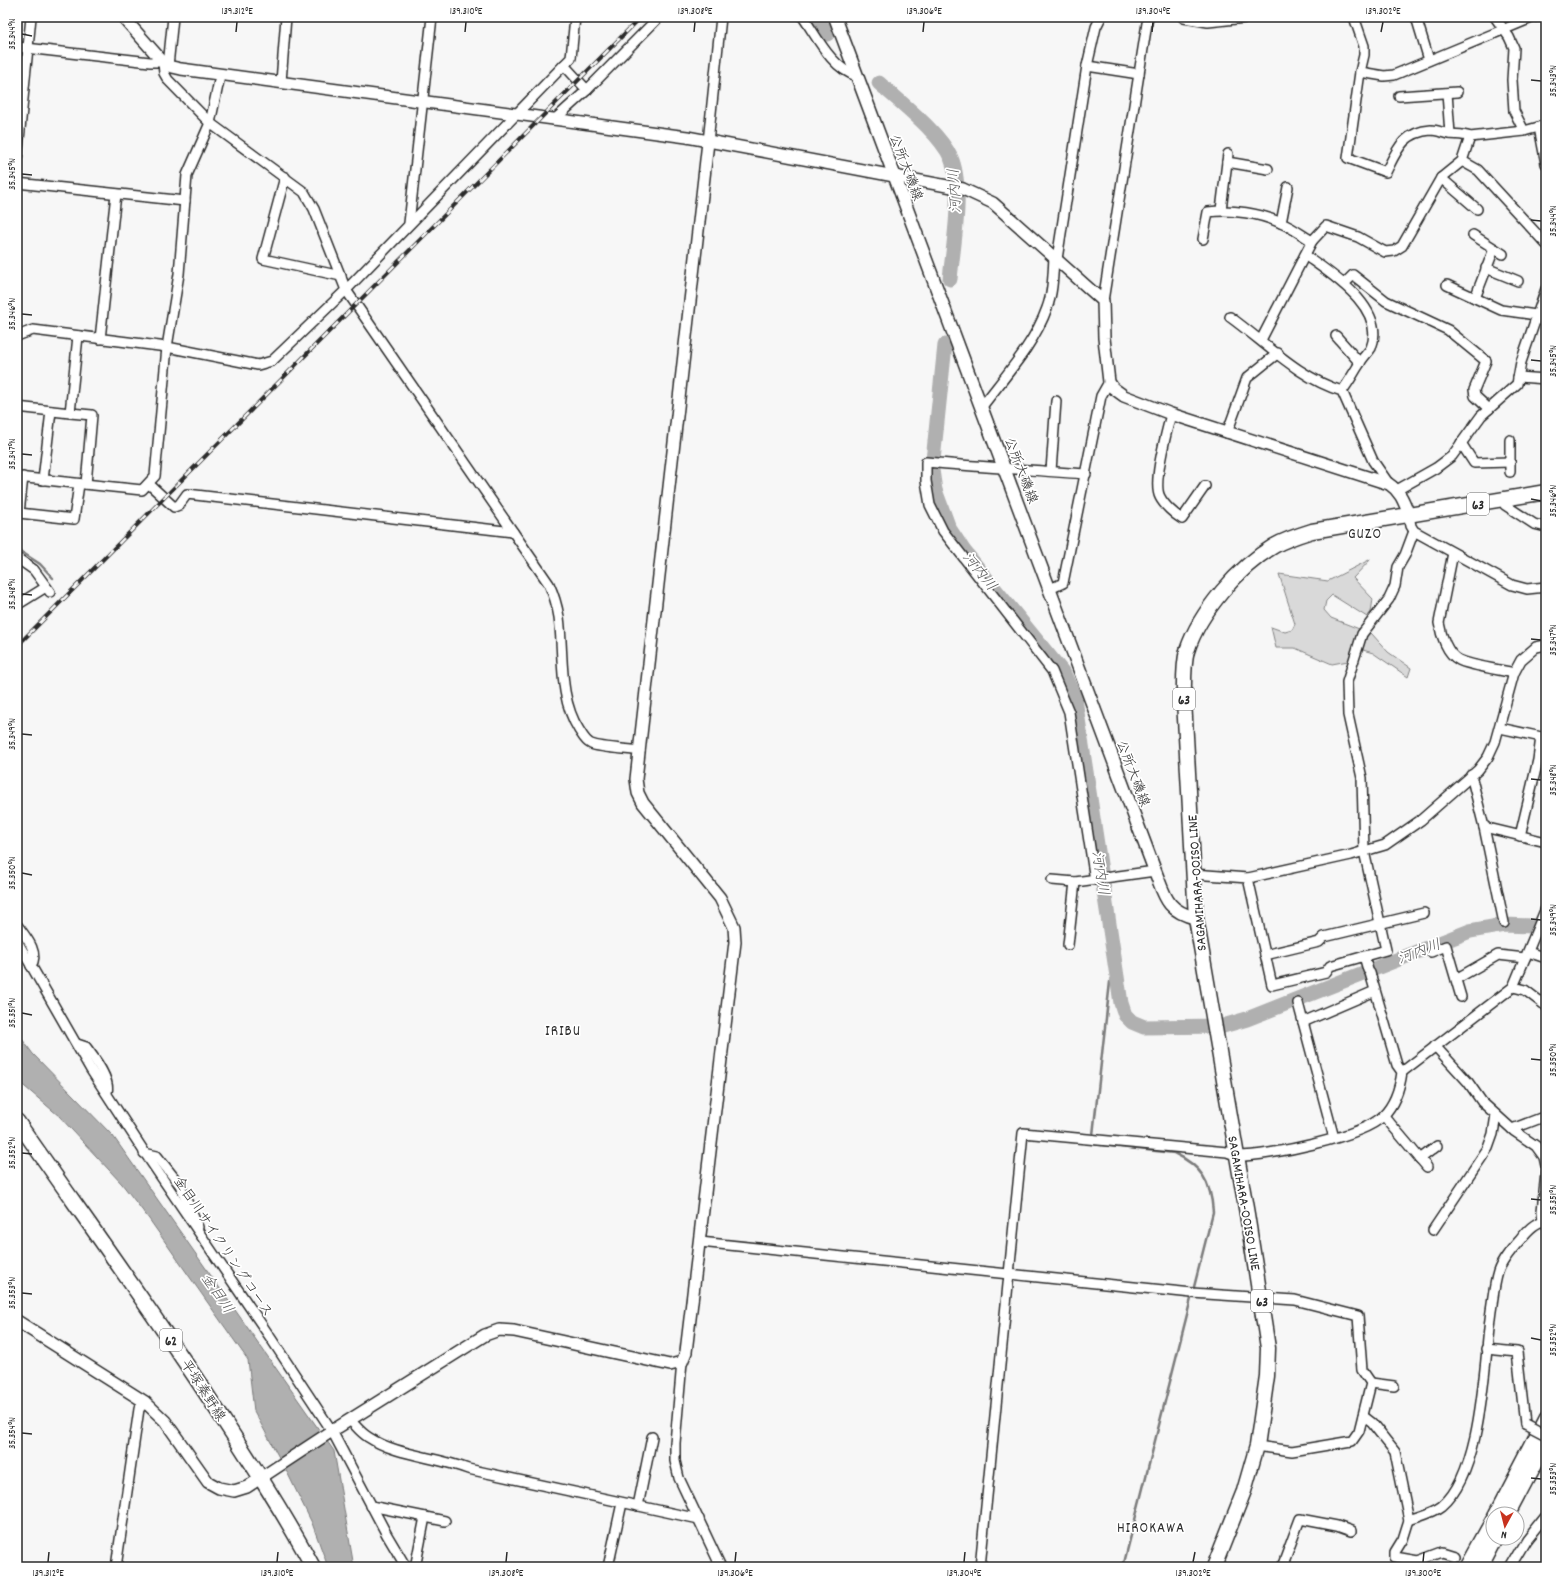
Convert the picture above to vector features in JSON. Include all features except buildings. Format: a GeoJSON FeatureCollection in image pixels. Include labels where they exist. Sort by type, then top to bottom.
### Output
{"type":"FeatureCollection","features":[{"type":"Feature","properties":{"kind":"main road","name":"公所大磯線"},"geometry":{"type":"LineString","coordinates":[[835,17],[1155,871],[1167,899],[1176,911],[1196,918]]}},
{"type":"Feature","properties":{"kind":"main road","name":"SAGAMIHARA-OOISO LINE"},"geometry":{"type":"LineString","coordinates":[[1217,1566],[1244,1491],[1257,1446],[1267,1376],[1268,1348],[1261,1298],[1213,1027],[1196,918],[1184,672],[1187,651],[1198,626],[1213,603],[1249,564],[1279,543],[1312,531],[1546,492]]}},
{"type":"Feature","properties":{"kind":"main road","name":"平塚秦野線"},"geometry":{"type":"LineString","coordinates":[[17,1121],[180,1352],[292,1527],[313,1567]]}},
{"type":"Feature","properties":{"kind":"main road"},"geometry":{"type":"LineString","coordinates":[[1500,1506],[1546,1418]]}},
{"type":"Feature","properties":{"kind":"main road"},"geometry":{"type":"LineString","coordinates":[[1512,1506],[1546,1442]]}},
{"type":"Feature","properties":{"kind":"main road"},"geometry":{"type":"LineString","coordinates":[[1467,1567],[1485,1534]]}},
{"type":"Feature","properties":{"kind":"main road"},"geometry":{"type":"LineString","coordinates":[[1480,1567],[1492,1546]]}},
{"type":"Feature","properties":{"kind":"street"},"geometry":{"type":"LineString","coordinates":[[17,160],[31,17]]}},
{"type":"Feature","properties":{"kind":"street"},"geometry":{"type":"LineString","coordinates":[[123,17],[165,64]]}},
{"type":"Feature","properties":{"kind":"street"},"geometry":{"type":"LineString","coordinates":[[173,17],[164,73],[168,80],[210,123],[304,192],[314,209],[346,290],[549,584],[556,599],[559,617],[565,692],[568,710],[578,728],[586,740],[592,745],[640,751]]}},
{"type":"Feature","properties":{"kind":"street"},"geometry":{"type":"LineString","coordinates":[[280,82],[286,17]]}},
{"type":"Feature","properties":{"kind":"street"},"geometry":{"type":"LineString","coordinates":[[409,223],[432,17]]}},
{"type":"Feature","properties":{"kind":"street"},"geometry":{"type":"LineString","coordinates":[[17,336],[33,330],[167,347],[258,365],[272,361],[346,290],[409,223],[571,58],[575,17]]}},
{"type":"Feature","properties":{"kind":"street"},"geometry":{"type":"LineString","coordinates":[[554,120],[587,90],[659,17]]}},
{"type":"Feature","properties":{"kind":"street"},"geometry":{"type":"LineString","coordinates":[[721,17],[636,779],[638,793],[643,803],[720,898],[734,927],[734,942],[700,1242],[686,1352],[682,1362],[675,1443],[675,1461],[680,1478],[721,1567]]}},
{"type":"Feature","properties":{"kind":"street"},"geometry":{"type":"LineString","coordinates":[[803,17],[839,66],[849,74],[857,76]]}},
{"type":"Feature","properties":{"kind":"street"},"geometry":{"type":"LineString","coordinates":[[981,408],[1022,352],[1038,328],[1048,308],[1087,66],[1096,27],[1101,17]]}},
{"type":"Feature","properties":{"kind":"street"},"geometry":{"type":"LineString","coordinates":[[1148,17],[1104,301],[1104,338],[1109,382],[1113,388],[1124,396],[1227,433],[1393,487],[1436,468],[1452,456],[1481,416],[1517,384],[1521,362],[1546,289]]}},
{"type":"Feature","properties":{"kind":"street"},"geometry":{"type":"LineString","coordinates":[[1184,17],[1208,22],[1245,17]]}},
{"type":"Feature","properties":{"kind":"street"},"geometry":{"type":"LineString","coordinates":[[1354,17],[1364,46],[1364,55],[1360,72],[1348,158],[1386,172],[1401,143],[1414,134],[1432,130],[1450,134],[1463,134],[1470,137],[1524,131],[1543,126],[1546,164]]}},
{"type":"Feature","properties":{"kind":"street"},"geometry":{"type":"LineString","coordinates":[[1416,17],[1429,60]]}},
{"type":"Feature","properties":{"kind":"street"},"geometry":{"type":"LineString","coordinates":[[1495,17],[1509,37],[1514,48],[1512,80],[1514,111],[1524,131]]}},
{"type":"Feature","properties":{"kind":"street"},"geometry":{"type":"LineString","coordinates":[[1360,72],[1384,76],[1394,75],[1534,17]]}},
{"type":"Feature","properties":{"kind":"street"},"geometry":{"type":"LineString","coordinates":[[17,47],[165,64],[220,76],[423,100],[516,115],[708,142],[963,189],[992,203],[1104,301]]}},
{"type":"Feature","properties":{"kind":"street"},"geometry":{"type":"LineString","coordinates":[[564,65],[587,90]]}},
{"type":"Feature","properties":{"kind":"street"},"geometry":{"type":"LineString","coordinates":[[1087,66],[1139,74]]}},
{"type":"Feature","properties":{"kind":"street"},"geometry":{"type":"LineString","coordinates":[[17,407],[92,415],[82,484],[74,519],[19,513],[20,477],[43,480],[82,484],[142,490],[154,480],[156,473],[167,347],[179,274],[187,175],[210,123],[220,76]]}},
{"type":"Feature","properties":{"kind":"street"},"geometry":{"type":"LineString","coordinates":[[1399,96],[1452,93],[1450,134]]}},
{"type":"Feature","properties":{"kind":"street"},"geometry":{"type":"LineString","coordinates":[[1261,340],[1312,242],[1326,226],[1358,236],[1385,252],[1394,251],[1402,246],[1441,178],[1462,161],[1470,137]]}},
{"type":"Feature","properties":{"kind":"street"},"geometry":{"type":"LineString","coordinates":[[1221,210],[1228,158],[1268,169]]}},
{"type":"Feature","properties":{"kind":"street"},"geometry":{"type":"LineString","coordinates":[[1462,161],[1478,170],[1546,244]]}},
{"type":"Feature","properties":{"kind":"street"},"geometry":{"type":"LineString","coordinates":[[285,178],[263,259],[341,276]]}},
{"type":"Feature","properties":{"kind":"street"},"geometry":{"type":"LineString","coordinates":[[1441,178],[1476,209]]}},
{"type":"Feature","properties":{"kind":"street"},"geometry":{"type":"LineString","coordinates":[[17,183],[185,201]]}},
{"type":"Feature","properties":{"kind":"street"},"geometry":{"type":"LineString","coordinates":[[1280,223],[1288,187]]}},
{"type":"Feature","properties":{"kind":"street"},"geometry":{"type":"LineString","coordinates":[[100,338],[116,194]]}},
{"type":"Feature","properties":{"kind":"street"},"geometry":{"type":"LineString","coordinates":[[1463,210],[1469,202]]}},
{"type":"Feature","properties":{"kind":"street"},"geometry":{"type":"LineString","coordinates":[[1203,239],[1208,212],[1221,210],[1262,216],[1280,223],[1312,242]]}},
{"type":"Feature","properties":{"kind":"street"},"geometry":{"type":"LineString","coordinates":[[1473,235],[1503,254]]}},
{"type":"Feature","properties":{"kind":"street"},"geometry":{"type":"LineString","coordinates":[[1475,298],[1494,249]]}},
{"type":"Feature","properties":{"kind":"street"},"geometry":{"type":"LineString","coordinates":[[1305,255],[1344,284],[1366,309],[1374,322],[1371,348],[1342,391]]}},
{"type":"Feature","properties":{"kind":"street"},"geometry":{"type":"LineString","coordinates":[[1486,268],[1518,281]]}},
{"type":"Feature","properties":{"kind":"street"},"geometry":{"type":"LineString","coordinates":[[1344,284],[1353,275],[1386,301],[1448,330],[1486,361],[1474,390],[1475,396],[1489,408]]}},
{"type":"Feature","properties":{"kind":"street"},"geometry":{"type":"LineString","coordinates":[[1447,285],[1501,310],[1536,315]]}},
{"type":"Feature","properties":{"kind":"street"},"geometry":{"type":"LineString","coordinates":[[1230,317],[1307,376],[1326,386],[1342,391],[1373,461],[1393,487],[1409,515],[1411,526],[1414,531],[1512,585],[1527,589],[1546,587]]}},
{"type":"Feature","properties":{"kind":"street"},"geometry":{"type":"LineString","coordinates":[[70,412],[78,336]]}},
{"type":"Feature","properties":{"kind":"street"},"geometry":{"type":"LineString","coordinates":[[1336,336],[1360,363]]}},
{"type":"Feature","properties":{"kind":"street"},"geometry":{"type":"LineString","coordinates":[[1227,433],[1247,378],[1278,353]]}},
{"type":"Feature","properties":{"kind":"street"},"geometry":{"type":"LineString","coordinates":[[1518,377],[1546,379]]}},
{"type":"Feature","properties":{"kind":"street"},"geometry":{"type":"LineString","coordinates":[[1050,588],[1063,583],[1101,396],[1109,382]]}},
{"type":"Feature","properties":{"kind":"street"},"geometry":{"type":"LineString","coordinates":[[1051,471],[1056,401]]}},
{"type":"Feature","properties":{"kind":"street"},"geometry":{"type":"LineString","coordinates":[[43,480],[51,411]]}},
{"type":"Feature","properties":{"kind":"street"},"geometry":{"type":"LineString","coordinates":[[1171,414],[1159,468],[1159,496],[1175,515],[1182,519],[1205,486]]}},
{"type":"Feature","properties":{"kind":"street"},"geometry":{"type":"LineString","coordinates":[[1510,440],[1510,472]]}},
{"type":"Feature","properties":{"kind":"street"},"geometry":{"type":"LineString","coordinates":[[1461,443],[1474,463],[1510,462]]}},
{"type":"Feature","properties":{"kind":"street"},"geometry":{"type":"LineString","coordinates":[[1086,474],[926,462],[926,481],[930,505],[943,531],[1052,671],[1060,688],[1069,712],[1099,879]]}},
{"type":"Feature","properties":{"kind":"street"},"geometry":{"type":"LineString","coordinates":[[148,484],[174,507],[179,505],[187,494],[513,532]]}},
{"type":"Feature","properties":{"kind":"street"},"geometry":{"type":"LineString","coordinates":[[1504,500],[1505,505],[1534,524],[1546,527]]}},
{"type":"Feature","properties":{"kind":"street"},"geometry":{"type":"LineString","coordinates":[[1248,878],[1272,985],[1326,972],[1330,966],[1386,950],[1364,851],[1362,778],[1348,715],[1347,682],[1362,634],[1389,599],[1395,586],[1398,567],[1405,555],[1414,531]]}},
{"type":"Feature","properties":{"kind":"street"},"geometry":{"type":"LineString","coordinates":[[1453,553],[1439,623],[1440,634],[1452,654],[1459,661],[1514,673]]}},
{"type":"Feature","properties":{"kind":"street"},"geometry":{"type":"LineString","coordinates":[[17,558],[34,570],[48,590],[17,606]]}},
{"type":"Feature","properties":{"kind":"street"},"geometry":{"type":"LineString","coordinates":[[1193,874],[1248,878],[1385,845],[1421,820],[1478,770],[1488,757],[1500,728],[1514,673],[1521,660],[1536,647],[1546,644]]}},
{"type":"Feature","properties":{"kind":"street"},"geometry":{"type":"LineString","coordinates":[[1500,728],[1543,738],[1520,836]]}},
{"type":"Feature","properties":{"kind":"street"},"geometry":{"type":"LineString","coordinates":[[1471,775],[1484,826],[1504,922]]}},
{"type":"Feature","properties":{"kind":"street"},"geometry":{"type":"LineString","coordinates":[[1484,826],[1546,842]]}},
{"type":"Feature","properties":{"kind":"street"},"geometry":{"type":"LineString","coordinates":[[1052,880],[1075,882],[1155,871]]}},
{"type":"Feature","properties":{"kind":"street"},"geometry":{"type":"LineString","coordinates":[[1068,945],[1075,882]]}},
{"type":"Feature","properties":{"kind":"street"},"geometry":{"type":"LineString","coordinates":[[1402,1072],[1513,987],[1546,908]]}},
{"type":"Feature","properties":{"kind":"street"},"geometry":{"type":"LineString","coordinates":[[1265,955],[1319,942],[1324,937],[1424,913]]}},
{"type":"Feature","properties":{"kind":"street"},"geometry":{"type":"LineString","coordinates":[[17,924],[34,953],[34,961],[31,966]]}},
{"type":"Feature","properties":{"kind":"street"},"geometry":{"type":"LineString","coordinates":[[17,941],[31,966]]}},
{"type":"Feature","properties":{"kind":"street"},"geometry":{"type":"LineString","coordinates":[[1431,952],[1446,946],[1461,997]]}},
{"type":"Feature","properties":{"kind":"street"},"geometry":{"type":"LineString","coordinates":[[1456,979],[1498,955],[1527,955],[1546,958]]}},
{"type":"Feature","properties":{"kind":"street"},"geometry":{"type":"LineString","coordinates":[[980,1567],[1023,1133],[1227,1152],[1236,1156],[1273,1153],[1334,1138],[1369,1126],[1384,1116],[1400,1088],[1402,1072],[1397,1065],[1364,956]]}},
{"type":"Feature","properties":{"kind":"street","name":"金目川サイクリングコース"},"geometry":{"type":"LineString","coordinates":[[31,966],[77,1044],[86,1047],[98,1066],[108,1086],[106,1093],[144,1153],[157,1156],[180,1185],[200,1234],[332,1431],[371,1506],[406,1567]]}},
{"type":"Feature","properties":{"kind":"street"},"geometry":{"type":"LineString","coordinates":[[1513,987],[1525,990],[1546,1006]]}},
{"type":"Feature","properties":{"kind":"street"},"geometry":{"type":"LineString","coordinates":[[1303,1022],[1375,991]]}},
{"type":"Feature","properties":{"kind":"street"},"geometry":{"type":"LineString","coordinates":[[1298,1003],[1334,1138]]}},
{"type":"Feature","properties":{"kind":"street"},"geometry":{"type":"LineString","coordinates":[[1435,1046],[1468,1082],[1482,1102],[1512,1129],[1536,1146],[1544,1157],[1546,1166]]}},
{"type":"Feature","properties":{"kind":"street"},"geometry":{"type":"LineString","coordinates":[[1433,1230],[1488,1148],[1493,1134],[1496,1115]]}},
{"type":"Feature","properties":{"kind":"street"},"geometry":{"type":"LineString","coordinates":[[1384,1116],[1427,1167]]}},
{"type":"Feature","properties":{"kind":"street"},"geometry":{"type":"LineString","coordinates":[[1512,1129],[1546,1116]]}},
{"type":"Feature","properties":{"kind":"street"},"geometry":{"type":"LineString","coordinates":[[1420,1159],[1437,1146]]}},
{"type":"Feature","properties":{"kind":"street"},"geometry":{"type":"LineString","coordinates":[[1409,1520],[1442,1506],[1453,1493],[1464,1472],[1471,1454],[1477,1420],[1498,1272],[1507,1256],[1529,1228],[1545,1222],[1542,1211],[1546,1173]]}},
{"type":"Feature","properties":{"kind":"street"},"geometry":{"type":"LineString","coordinates":[[700,1242],[1192,1293],[1294,1300],[1358,1316],[1362,1370],[1371,1383],[1394,1386]]}},
{"type":"Feature","properties":{"kind":"street"},"geometry":{"type":"LineString","coordinates":[[17,1321],[145,1402],[166,1421],[208,1482],[219,1488],[234,1491],[248,1487],[332,1431],[485,1335],[499,1330],[514,1331],[670,1365],[682,1362]]}},
{"type":"Feature","properties":{"kind":"street"},"geometry":{"type":"LineString","coordinates":[[1486,1349],[1517,1352],[1525,1424],[1546,1435]]}},
{"type":"Feature","properties":{"kind":"street"},"geometry":{"type":"LineString","coordinates":[[1257,1446],[1292,1451],[1352,1441],[1359,1431],[1371,1383]]}},
{"type":"Feature","properties":{"kind":"street"},"geometry":{"type":"LineString","coordinates":[[116,1567],[139,1409],[145,1402]]}},
{"type":"Feature","properties":{"kind":"street"},"geometry":{"type":"LineString","coordinates":[[1363,1416],[1372,1423],[1395,1452],[1409,1520],[1403,1539],[1395,1552],[1395,1556],[1418,1561],[1442,1552],[1455,1556]]}},
{"type":"Feature","properties":{"kind":"street"},"geometry":{"type":"LineString","coordinates":[[350,1420],[367,1437],[393,1450],[446,1461],[468,1470],[699,1520]]}},
{"type":"Feature","properties":{"kind":"street"},"geometry":{"type":"LineString","coordinates":[[638,1506],[652,1437]]}},
{"type":"Feature","properties":{"kind":"street"},"geometry":{"type":"LineString","coordinates":[[608,1567],[622,1503]]}},
{"type":"Feature","properties":{"kind":"street"},"geometry":{"type":"LineString","coordinates":[[371,1506],[445,1522]]}},
{"type":"Feature","properties":{"kind":"street"},"geometry":{"type":"LineString","coordinates":[[1510,1567],[1526,1540],[1546,1515]]}},
{"type":"Feature","properties":{"kind":"street"},"geometry":{"type":"LineString","coordinates":[[416,1563],[425,1517]]}},
{"type":"Feature","properties":{"kind":"street"},"geometry":{"type":"LineString","coordinates":[[1282,1567],[1300,1519],[1337,1526],[1351,1531]]}},
{"type":"Feature","properties":{"kind":"shaded area"},"geometry":{"type":"Polygon","coordinates":[[[1371,559],[1353,578],[1373,599],[1371,612],[1367,617],[1332,595],[1326,601],[1324,610],[1331,618],[1372,634],[1388,652],[1411,668],[1408,677],[1373,653],[1363,650],[1348,661],[1332,664],[1295,648],[1276,648],[1271,627],[1285,632],[1292,630],[1295,624],[1279,574],[1328,581],[1371,559]]]}},
{"type":"Feature","properties":{"kind":"water","name":"金目川"},"geometry":{"type":"Polygon","coordinates":[[[17,1032],[33,1054],[113,1136],[334,1451],[354,1567],[328,1567],[312,1523],[254,1411],[248,1360],[149,1219],[122,1184],[59,1116],[18,1081],[17,1032]]]}},
{"type":"Feature","properties":{"kind":"waterway","name":"河内川"},"geometry":{"type":"LineString","coordinates":[[817,17],[827,34]]}},
{"type":"Feature","properties":{"kind":"waterway","name":"河内川"},"geometry":{"type":"LineString","coordinates":[[879,83],[929,128],[946,148],[951,158],[955,170],[957,201],[950,279]]}},
{"type":"Feature","properties":{"kind":"waterway","name":"河内川"},"geometry":{"type":"LineString","coordinates":[[945,345],[932,470],[935,490],[949,528],[964,551],[1064,674],[1075,699],[1121,1003],[1125,1015],[1132,1022],[1144,1027],[1223,1026],[1247,1019],[1470,931],[1504,925],[1534,926]]}},
{"type":"Feature","properties":{"kind":"waterway"},"geometry":{"type":"LineString","coordinates":[[17,549],[40,564],[53,578]]}},
{"type":"Feature","properties":{"kind":"waterway"},"geometry":{"type":"LineString","coordinates":[[1117,977],[1110,982],[1092,1144],[1174,1153],[1183,1158],[1198,1169],[1207,1183],[1212,1201],[1213,1212],[1123,1567]]}},
{"type":"Feature","properties":{"kind":"railway"},"geometry":{"type":"LineString","coordinates":[[17,646],[641,17]]}},
{"type":"Feature","properties":{"kind":"district","name":"GUZO"},"geometry":{"type":"Point","coordinates":[1365,533]}},
{"type":"Feature","properties":{"kind":"district","name":"IRIBU"},"geometry":{"type":"Point","coordinates":[563,1030]}},
{"type":"Feature","properties":{"kind":"district","name":"HIROKAWA"},"geometry":{"type":"Point","coordinates":[1151,1527]}}]}
